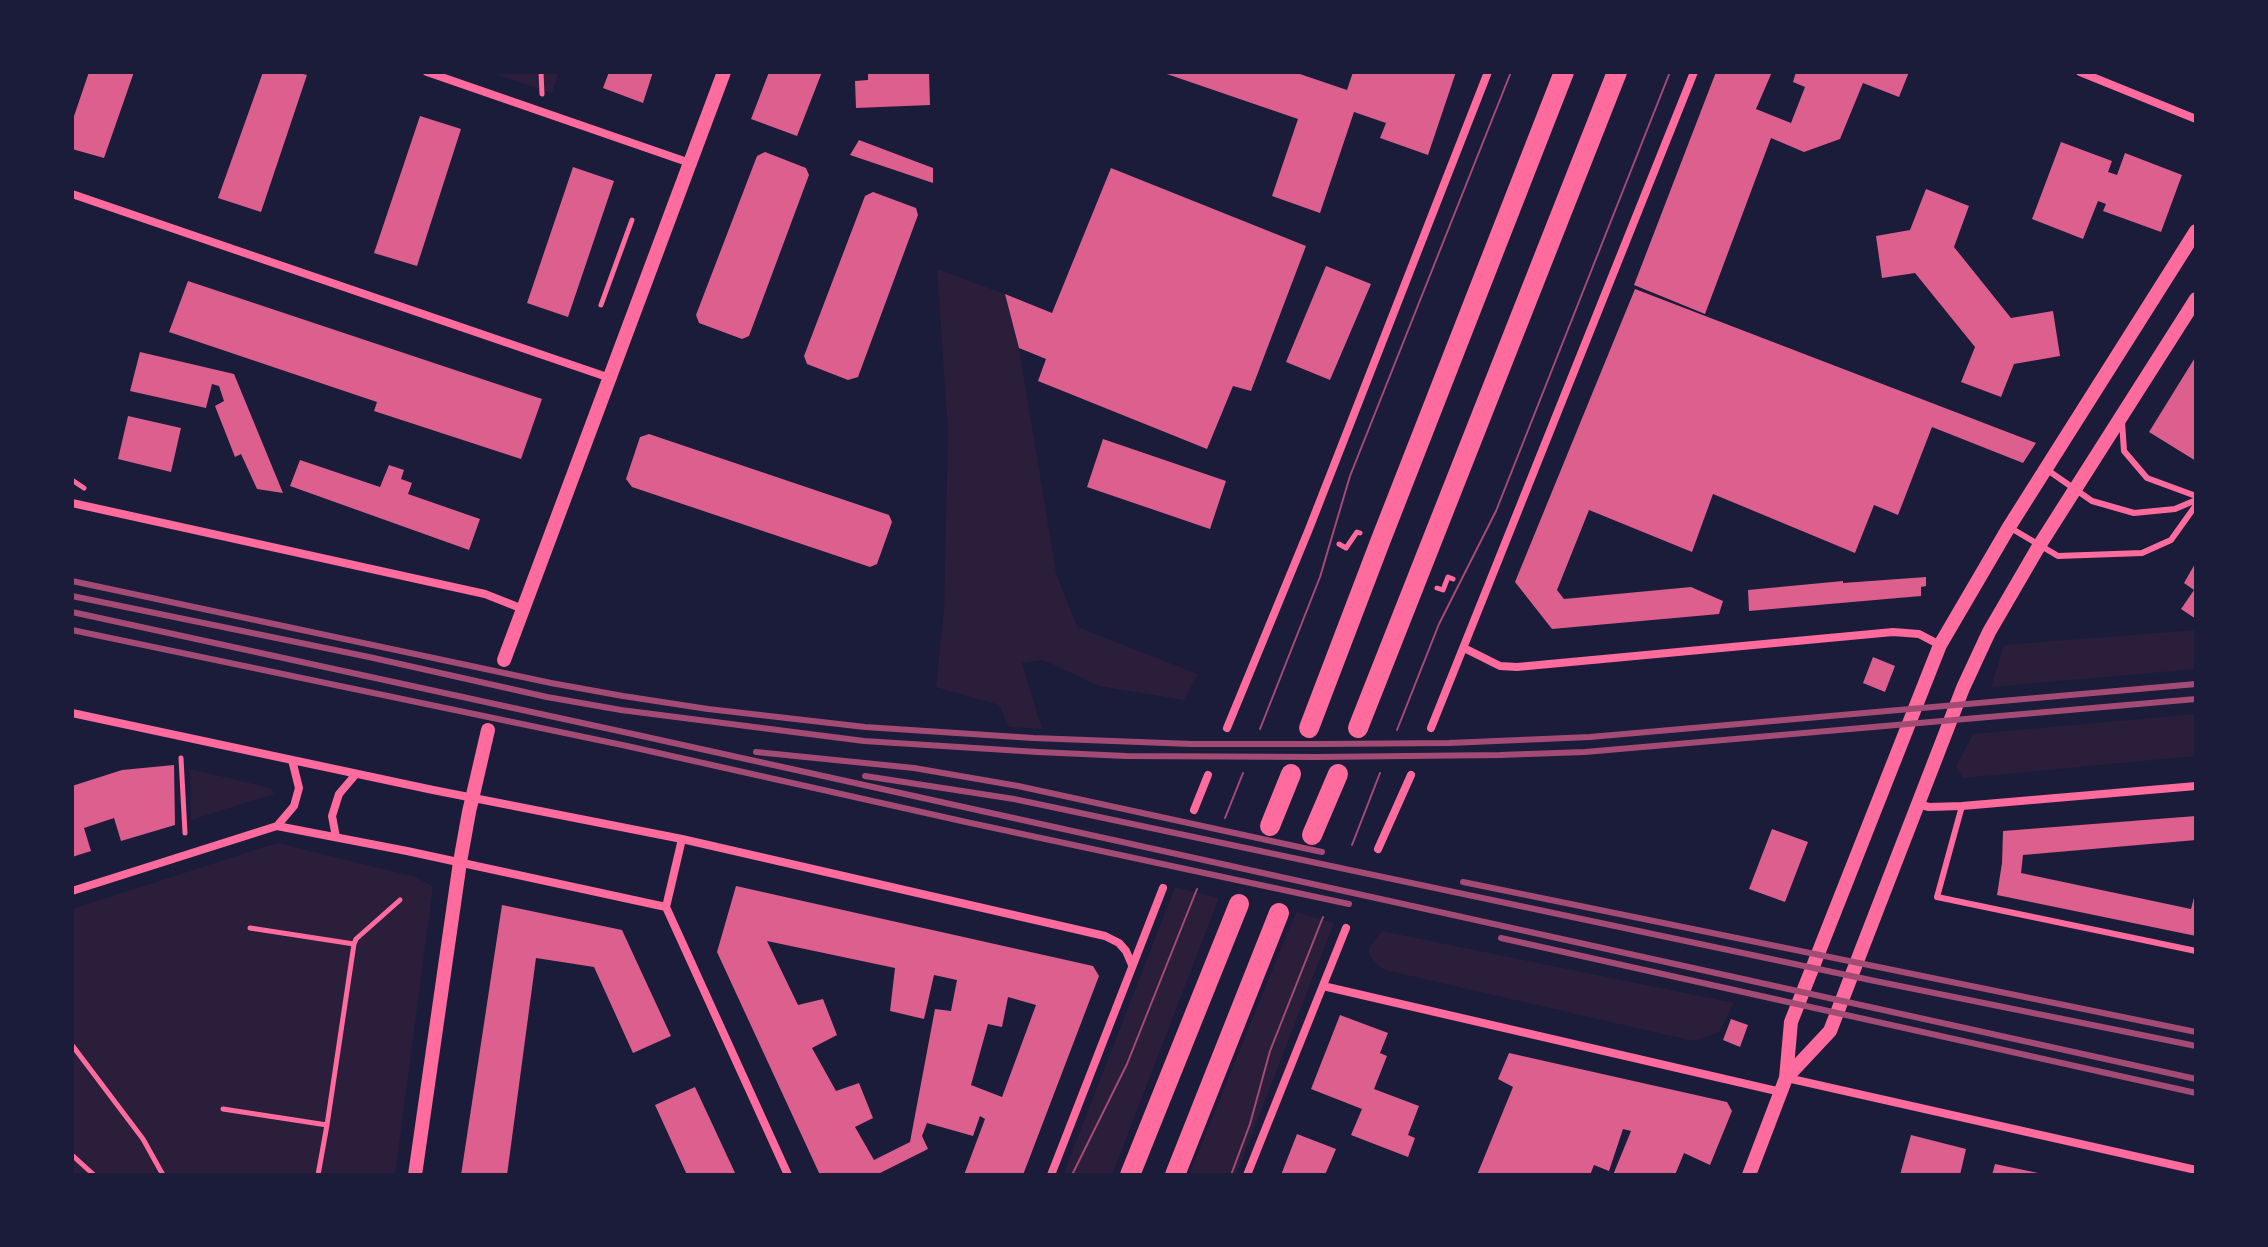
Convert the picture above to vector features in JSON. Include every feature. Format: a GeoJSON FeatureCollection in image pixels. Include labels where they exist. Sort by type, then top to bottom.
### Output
{"type":"FeatureCollection","features":[{"type":"Feature","properties":{"kind":"main road"},"geometry":{"type":"LineString","coordinates":[[1309,728],[1564,72]]}},
{"type":"Feature","properties":{"kind":"main road"},"geometry":{"type":"LineString","coordinates":[[1358,728],[1617,72]]}},
{"type":"Feature","properties":{"kind":"main road"},"geometry":{"type":"LineString","coordinates":[[1270,826],[1291,774]]}},
{"type":"Feature","properties":{"kind":"main road"},"geometry":{"type":"LineString","coordinates":[[1312,835],[1338,774]]}},
{"type":"Feature","properties":{"kind":"main road"},"geometry":{"type":"LineString","coordinates":[[1130,1175],[1239,904]]}},
{"type":"Feature","properties":{"kind":"main road"},"geometry":{"type":"LineString","coordinates":[[1175,1175],[1279,913]]}},
{"type":"Feature","properties":{"kind":"street"},"geometry":{"type":"LineString","coordinates":[[427,72],[690,163]]}},
{"type":"Feature","properties":{"kind":"street"},"geometry":{"type":"LineString","coordinates":[[504,660],[724,72]]}},
{"type":"Feature","properties":{"kind":"street"},"geometry":{"type":"LineString","coordinates":[[1227,728],[1309,529],[1488,72]]}},
{"type":"Feature","properties":{"kind":"street"},"geometry":{"type":"LineString","coordinates":[[1431,728],[1694,72]]}},
{"type":"Feature","properties":{"kind":"street"},"geometry":{"type":"LineString","coordinates":[[2080,72],[2196,119]]}},
{"type":"Feature","properties":{"kind":"street"},"geometry":{"type":"LineString","coordinates":[[72,194],[610,378]]}},
{"type":"Feature","properties":{"kind":"street"},"geometry":{"type":"LineString","coordinates":[[1749,1175],[1783,1085],[1791,1022],[1940,645],[2009,527],[2196,231]]}},
{"type":"Feature","properties":{"kind":"street"},"geometry":{"type":"LineString","coordinates":[[1783,1085],[1830,1031],[1963,688],[1989,632],[2039,546],[2196,299]]}},
{"type":"Feature","properties":{"kind":"street"},"geometry":{"type":"LineString","coordinates":[[72,503],[485,594],[523,609]]}},
{"type":"Feature","properties":{"kind":"street"},"geometry":{"type":"LineString","coordinates":[[1464,648],[1500,666],[1517,667],[1893,632],[1919,634],[1940,645]]}},
{"type":"Feature","properties":{"kind":"street"},"geometry":{"type":"LineString","coordinates":[[72,713],[682,839],[1105,936],[1119,943],[1132,965]]}},
{"type":"Feature","properties":{"kind":"street"},"geometry":{"type":"LineString","coordinates":[[415,1175],[460,862],[488,730]]}},
{"type":"Feature","properties":{"kind":"street"},"geometry":{"type":"LineString","coordinates":[[277,826],[294,806],[299,788],[292,760]]}},
{"type":"Feature","properties":{"kind":"street"},"geometry":{"type":"LineString","coordinates":[[336,837],[332,816],[339,794],[356,774]]}},
{"type":"Feature","properties":{"kind":"street"},"geometry":{"type":"LineString","coordinates":[[1194,810],[1208,775]]}},
{"type":"Feature","properties":{"kind":"street"},"geometry":{"type":"LineString","coordinates":[[1378,849],[1411,775]]}},
{"type":"Feature","properties":{"kind":"street"},"geometry":{"type":"LineString","coordinates":[[1917,804],[1929,807],[1962,806],[2196,786]]}},
{"type":"Feature","properties":{"kind":"street"},"geometry":{"type":"LineString","coordinates":[[72,891],[277,826],[666,907]]}},
{"type":"Feature","properties":{"kind":"street"},"geometry":{"type":"LineString","coordinates":[[682,839],[666,907],[788,1175]]}},
{"type":"Feature","properties":{"kind":"street"},"geometry":{"type":"LineString","coordinates":[[1051,1175],[1163,888]]}},
{"type":"Feature","properties":{"kind":"street"},"geometry":{"type":"LineString","coordinates":[[1247,1175],[1346,928]]}},
{"type":"Feature","properties":{"kind":"street"},"geometry":{"type":"LineString","coordinates":[[1323,986],[2196,1170]]}},
{"type":"Feature","properties":{"kind":"lane"},"geometry":{"type":"LineString","coordinates":[[2122,417],[2124,451],[2147,478],[2196,500]]}},
{"type":"Feature","properties":{"kind":"lane"},"geometry":{"type":"LineString","coordinates":[[2046,469],[2092,501],[2134,513],[2175,509],[2196,500]]}},
{"type":"Feature","properties":{"kind":"lane"},"geometry":{"type":"LineString","coordinates":[[2009,527],[2058,556],[2142,553],[2171,540],[2196,500]]}},
{"type":"Feature","properties":{"kind":"lane"},"geometry":{"type":"LineString","coordinates":[[1962,806],[1937,897],[2196,951]]}},
{"type":"Feature","properties":{"kind":"path"},"geometry":{"type":"LineString","coordinates":[[541,72],[542,95]]}},
{"type":"Feature","properties":{"kind":"path"},"geometry":{"type":"LineString","coordinates":[[601,305],[632,220]]}},
{"type":"Feature","properties":{"kind":"path"},"geometry":{"type":"LineString","coordinates":[[1339,544],[1346,548],[1357,532],[1364,535]]}},
{"type":"Feature","properties":{"kind":"path"},"geometry":{"type":"LineString","coordinates":[[181,758],[185,833]]}},
{"type":"Feature","properties":{"kind":"path"},"geometry":{"type":"LineString","coordinates":[[318,1175],[354,944],[400,900]]}},
{"type":"Feature","properties":{"kind":"path"},"geometry":{"type":"LineString","coordinates":[[250,928],[354,944]]}},
{"type":"Feature","properties":{"kind":"path"},"geometry":{"type":"LineString","coordinates":[[72,1045],[143,1139],[163,1175]]}},
{"type":"Feature","properties":{"kind":"path"},"geometry":{"type":"LineString","coordinates":[[223,1109],[327,1125]]}},
{"type":"Feature","properties":{"kind":"path"},"geometry":{"type":"LineString","coordinates":[[72,1155],[94,1175]]}},
{"type":"Feature","properties":{"kind":"shaded area"},"geometry":{"type":"Polygon","coordinates":[[[489,72],[559,72],[552,93],[489,72]]]}},
{"type":"Feature","properties":{"kind":"shaded area"},"geometry":{"type":"Polygon","coordinates":[[[937,269],[1005,294],[1019,348],[1056,573],[1077,627],[1198,674],[1184,700],[1099,686],[1043,660],[1022,663],[1042,729],[1009,727],[999,705],[936,687],[944,610],[948,431],[937,269]]]}},
{"type":"Feature","properties":{"kind":"shaded area"},"geometry":{"type":"Polygon","coordinates":[[[2196,630],[2196,669],[1991,687],[2004,645],[2196,630]]]}},
{"type":"Feature","properties":{"kind":"shaded area"},"geometry":{"type":"Polygon","coordinates":[[[2196,714],[2196,756],[1963,778],[1956,767],[1973,734],[2196,714]]]}},
{"type":"Feature","properties":{"kind":"shaded area"},"geometry":{"type":"Polygon","coordinates":[[[190,769],[271,788],[274,794],[191,820],[190,769]]]}},
{"type":"Feature","properties":{"kind":"shaded area"},"geometry":{"type":"Polygon","coordinates":[[[277,843],[416,877],[433,887],[395,1175],[72,1175],[72,909],[277,843]]]}},
{"type":"Feature","properties":{"kind":"shaded area"},"geometry":{"type":"Polygon","coordinates":[[[1175,887],[1219,898],[1112,1175],[1063,1175],[1175,887]]]}},
{"type":"Feature","properties":{"kind":"shaded area"},"geometry":{"type":"Polygon","coordinates":[[[1296,912],[1334,923],[1236,1175],[1189,1175],[1296,912]]]}},
{"type":"Feature","properties":{"kind":"shaded area"},"geometry":{"type":"Polygon","coordinates":[[[1382,931],[1734,1003],[1719,1032],[1693,1041],[1385,970],[1369,955],[1369,948],[1382,931]]]}},
{"type":"Feature","properties":{"kind":"building"},"geometry":{"type":"Polygon","coordinates":[[[89,72],[134,72],[104,158],[72,149],[72,122],[89,72]]]}},
{"type":"Feature","properties":{"kind":"building"},"geometry":{"type":"Polygon","coordinates":[[[263,72],[307,75],[261,212],[218,198],[263,72]]]}},
{"type":"Feature","properties":{"kind":"building"},"geometry":{"type":"Polygon","coordinates":[[[609,72],[653,72],[643,103],[603,88],[609,72]]]}},
{"type":"Feature","properties":{"kind":"building"},"geometry":{"type":"Polygon","coordinates":[[[769,72],[822,72],[797,136],[751,119],[769,72]]]}},
{"type":"Feature","properties":{"kind":"building"},"geometry":{"type":"Polygon","coordinates":[[[868,72],[929,72],[930,105],[856,108],[855,81],[868,80],[868,72]]]}},
{"type":"Feature","properties":{"kind":"building"},"geometry":{"type":"Polygon","coordinates":[[[1161,72],[1294,72],[1347,90],[1353,72],[1456,72],[1428,155],[1380,138],[1386,123],[1354,112],[1320,213],[1272,196],[1298,119],[1161,72]]]}},
{"type":"Feature","properties":{"kind":"building"},"geometry":{"type":"Polygon","coordinates":[[[1716,72],[1772,72],[1756,109],[1791,123],[1805,87],[1793,82],[1796,72],[1909,72],[1899,97],[1863,83],[1840,139],[1804,152],[1771,138],[1705,314],[1634,285],[1716,72]]]}},
{"type":"Feature","properties":{"kind":"building"},"geometry":{"type":"Polygon","coordinates":[[[420,116],[461,129],[417,266],[374,253],[420,116]]]}},
{"type":"Feature","properties":{"kind":"building"},"geometry":{"type":"Polygon","coordinates":[[[859,140],[933,168],[933,183],[850,155],[859,140]]]}},
{"type":"Feature","properties":{"kind":"building"},"geometry":{"type":"Polygon","coordinates":[[[2061,142],[2112,161],[2108,172],[2117,175],[2125,153],[2182,175],[2161,232],[2103,211],[2106,204],[2098,201],[2083,239],[2032,219],[2061,142]]]}},
{"type":"Feature","properties":{"kind":"building"},"geometry":{"type":"Polygon","coordinates":[[[765,152],[806,168],[809,175],[749,336],[742,339],[699,323],[696,315],[757,156],[765,152]]]}},
{"type":"Feature","properties":{"kind":"building"},"geometry":{"type":"Polygon","coordinates":[[[573,167],[614,181],[568,317],[527,303],[573,167]]]}},
{"type":"Feature","properties":{"kind":"building"},"geometry":{"type":"Polygon","coordinates":[[[1111,168],[1306,246],[1251,391],[1233,386],[1207,449],[1038,381],[1046,359],[1019,348],[1005,294],[1052,313],[1111,168]]]}},
{"type":"Feature","properties":{"kind":"building"},"geometry":{"type":"Polygon","coordinates":[[[1926,189],[1969,206],[1954,247],[2011,318],[2053,311],[2060,356],[2014,364],[2001,397],[1961,382],[1975,347],[1915,273],[1882,278],[1876,236],[1910,230],[1926,189]]]}},
{"type":"Feature","properties":{"kind":"building"},"geometry":{"type":"Polygon","coordinates":[[[873,192],[916,208],[918,215],[858,377],[848,380],[807,364],[804,356],[865,196],[873,192]]]}},
{"type":"Feature","properties":{"kind":"building"},"geometry":{"type":"Polygon","coordinates":[[[1326,266],[1371,284],[1330,380],[1286,362],[1326,266]]]}},
{"type":"Feature","properties":{"kind":"building"},"geometry":{"type":"Polygon","coordinates":[[[188,281],[542,399],[521,459],[374,411],[377,402],[169,332],[188,281]]]}},
{"type":"Feature","properties":{"kind":"building"},"geometry":{"type":"Polygon","coordinates":[[[1635,289],[2036,443],[2023,463],[1932,427],[1898,515],[1874,505],[1855,553],[1713,494],[1692,552],[1589,510],[1557,590],[1564,599],[1691,587],[1723,601],[1719,614],[1552,629],[1515,582],[1635,289]]]}},
{"type":"Feature","properties":{"kind":"building"},"geometry":{"type":"Polygon","coordinates":[[[140,352],[234,374],[283,493],[257,489],[241,454],[235,457],[215,406],[224,401],[219,386],[212,384],[206,408],[130,391],[140,352]]]}},
{"type":"Feature","properties":{"kind":"building"},"geometry":{"type":"Polygon","coordinates":[[[2196,356],[2196,461],[2149,432],[2196,356]]]}},
{"type":"Feature","properties":{"kind":"building"},"geometry":{"type":"Polygon","coordinates":[[[128,416],[181,428],[171,472],[118,459],[128,416]]]}},
{"type":"Feature","properties":{"kind":"building"},"geometry":{"type":"Polygon","coordinates":[[[649,434],[889,515],[892,522],[877,564],[870,567],[632,487],[626,479],[640,437],[649,434]]]}},
{"type":"Feature","properties":{"kind":"building"},"geometry":{"type":"Polygon","coordinates":[[[1103,439],[1226,481],[1210,529],[1087,487],[1103,439]]]}},
{"type":"Feature","properties":{"kind":"building"},"geometry":{"type":"Polygon","coordinates":[[[300,460],[380,487],[389,465],[404,470],[401,479],[412,483],[408,494],[480,519],[469,550],[290,486],[300,460]]]}},
{"type":"Feature","properties":{"kind":"building"},"geometry":{"type":"Polygon","coordinates":[[[2196,562],[2196,619],[2181,609],[2194,590],[2184,583],[2196,562]]]}},
{"type":"Feature","properties":{"kind":"building"},"geometry":{"type":"Polygon","coordinates":[[[1926,577],[1921,596],[1749,611],[1748,590],[1926,577]]]}},
{"type":"Feature","properties":{"kind":"building"},"geometry":{"type":"Polygon","coordinates":[[[1873,657],[1895,666],[1885,692],[1863,683],[1873,657]]]}},
{"type":"Feature","properties":{"kind":"building"},"geometry":{"type":"Polygon","coordinates":[[[174,765],[175,825],[121,841],[114,818],[84,828],[91,851],[72,857],[72,786],[122,770],[174,765]]]}},
{"type":"Feature","properties":{"kind":"building"},"geometry":{"type":"Polygon","coordinates":[[[2196,816],[2196,840],[2023,855],[2021,873],[2191,909],[2196,890],[2196,936],[1997,895],[2003,831],[2196,816]]]}},
{"type":"Feature","properties":{"kind":"building"},"geometry":{"type":"Polygon","coordinates":[[[1772,829],[1808,842],[1785,902],[1749,889],[1772,829]]]}},
{"type":"Feature","properties":{"kind":"building"},"geometry":{"type":"Polygon","coordinates":[[[736,886],[1093,966],[1099,976],[1023,1175],[964,1175],[985,1119],[980,1116],[973,1136],[927,1123],[922,1136],[928,1149],[881,1175],[820,1175],[717,952],[736,886]],[[767,941],[798,1005],[823,999],[837,1035],[812,1048],[836,1091],[859,1083],[873,1118],[855,1127],[874,1160],[910,1142],[935,1009],[951,1011],[957,980],[934,975],[924,1019],[890,1011],[895,968],[767,941]],[[1008,997],[1002,1027],[988,1024],[971,1085],[1002,1097],[1036,1005],[1008,997]]]}},
{"type":"Feature","properties":{"kind":"building"},"geometry":{"type":"Polygon","coordinates":[[[502,905],[622,930],[671,1036],[633,1053],[594,967],[536,958],[507,1175],[461,1175],[502,905]]]}},
{"type":"Feature","properties":{"kind":"building"},"geometry":{"type":"Polygon","coordinates":[[[1340,1015],[1388,1033],[1380,1053],[1387,1056],[1374,1089],[1419,1106],[1408,1135],[1415,1138],[1408,1157],[1351,1135],[1362,1109],[1311,1089],[1340,1015]]]}},
{"type":"Feature","properties":{"kind":"building"},"geometry":{"type":"Polygon","coordinates":[[[1731,1019],[1748,1025],[1740,1047],[1723,1040],[1731,1019]]]}},
{"type":"Feature","properties":{"kind":"building"},"geometry":{"type":"Polygon","coordinates":[[[1509,1053],[1727,1102],[1732,1111],[1710,1165],[1684,1153],[1675,1175],[1613,1175],[1631,1131],[1623,1129],[1609,1171],[1594,1165],[1590,1175],[1477,1175],[1513,1087],[1498,1079],[1509,1053]]]}},
{"type":"Feature","properties":{"kind":"building"},"geometry":{"type":"Polygon","coordinates":[[[695,1087],[736,1175],[687,1175],[655,1105],[695,1087]]]}},
{"type":"Feature","properties":{"kind":"building"},"geometry":{"type":"Polygon","coordinates":[[[1297,1134],[1336,1149],[1325,1175],[1281,1175],[1297,1134]]]}},
{"type":"Feature","properties":{"kind":"building"},"geometry":{"type":"Polygon","coordinates":[[[1911,1135],[1966,1149],[1960,1175],[1900,1175],[1911,1135]]]}},
{"type":"Feature","properties":{"kind":"building"},"geometry":{"type":"Polygon","coordinates":[[[1995,1164],[2043,1174],[2043,1175],[1992,1175],[1995,1164]]]}},
{"type":"Feature","properties":{"kind":"tram line"},"geometry":{"type":"LineString","coordinates":[[1260,729],[1320,577],[1350,476],[1511,72]]}},
{"type":"Feature","properties":{"kind":"tram line"},"geometry":{"type":"LineString","coordinates":[[1397,730],[1439,624],[1496,511],[1670,72]]}},
{"type":"Feature","properties":{"kind":"tram line"},"geometry":{"type":"LineString","coordinates":[[1225,818],[1243,773]]}},
{"type":"Feature","properties":{"kind":"tram line"},"geometry":{"type":"LineString","coordinates":[[1352,845],[1380,773]]}},
{"type":"Feature","properties":{"kind":"tram line"},"geometry":{"type":"LineString","coordinates":[[1072,1175],[1127,1064],[1197,889]]}},
{"type":"Feature","properties":{"kind":"tram line"},"geometry":{"type":"LineString","coordinates":[[1231,1175],[1250,1124],[1270,1051],[1323,917]]}},
{"type":"Feature","properties":{"kind":"railway"},"geometry":{"type":"LineString","coordinates":[[72,581],[623,696],[865,727],[1033,738],[1192,744],[1321,744],[1590,737],[2196,684]]}},
{"type":"Feature","properties":{"kind":"railway"},"geometry":{"type":"LineString","coordinates":[[72,596],[621,710],[864,741],[1038,752],[1126,756],[1316,757],[1585,752],[2196,699]]}},
{"type":"Feature","properties":{"kind":"railway"},"geometry":{"type":"LineString","coordinates":[[72,612],[2196,1079]]}},
{"type":"Feature","properties":{"kind":"railway"},"geometry":{"type":"LineString","coordinates":[[72,630],[627,746],[1349,904]]}},
{"type":"Feature","properties":{"kind":"railway"},"geometry":{"type":"LineString","coordinates":[[756,752],[914,768],[1018,786],[1322,852]]}},
{"type":"Feature","properties":{"kind":"railway"},"geometry":{"type":"LineString","coordinates":[[865,776],[1014,799],[2196,1046]]}},
{"type":"Feature","properties":{"kind":"railway"},"geometry":{"type":"LineString","coordinates":[[1463,882],[2196,1032]]}},
{"type":"Feature","properties":{"kind":"railway"},"geometry":{"type":"LineString","coordinates":[[1501,938],[2196,1093]]}}]}
